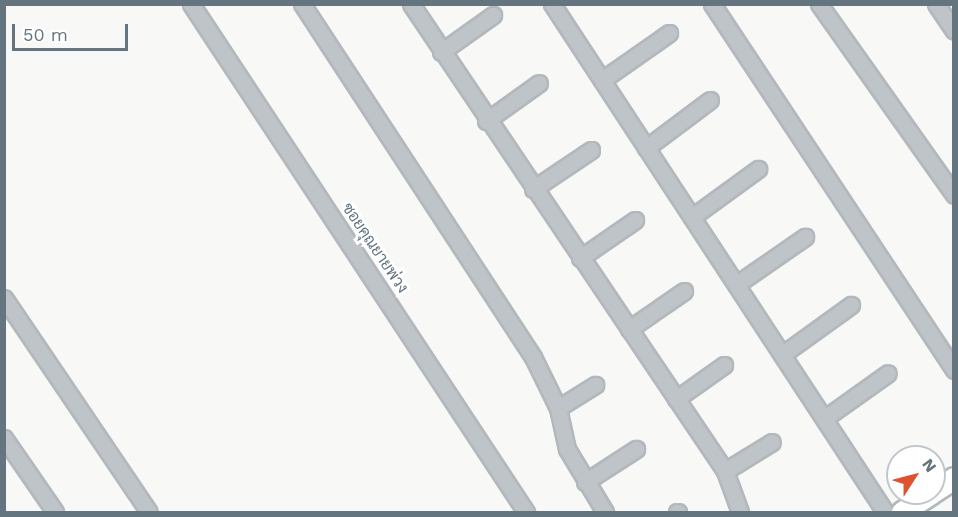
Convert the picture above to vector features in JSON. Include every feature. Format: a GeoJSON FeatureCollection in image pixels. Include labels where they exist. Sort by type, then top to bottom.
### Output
{"type":"FeatureCollection","features":[{"type":"Feature","properties":{"kind":"street","name":"ซอยคุณยายพ่วง"},"geometry":{"type":"LineString","coordinates":[[192,4],[526,513]]}},
{"type":"Feature","properties":{"kind":"street"},"geometry":{"type":"LineString","coordinates":[[302,4],[533,357],[558,408],[567,449],[605,513]]}},
{"type":"Feature","properties":{"kind":"street"},"geometry":{"type":"LineString","coordinates":[[411,4],[486,121],[725,471],[738,505],[752,513]]}},
{"type":"Feature","properties":{"kind":"street"},"geometry":{"type":"LineString","coordinates":[[712,4],[954,370]]}},
{"type":"Feature","properties":{"kind":"street"},"geometry":{"type":"LineString","coordinates":[[819,4],[954,195]]}},
{"type":"Feature","properties":{"kind":"street"},"geometry":{"type":"LineString","coordinates":[[936,4],[954,31]]}},
{"type":"Feature","properties":{"kind":"street"},"geometry":{"type":"LineString","coordinates":[[556,6],[646,148],[825,417],[885,513]]}},
{"type":"Feature","properties":{"kind":"street"},"geometry":{"type":"LineString","coordinates":[[441,52],[493,15]]}},
{"type":"Feature","properties":{"kind":"street"},"geometry":{"type":"LineString","coordinates":[[602,80],[669,33]]}},
{"type":"Feature","properties":{"kind":"street"},"geometry":{"type":"LineString","coordinates":[[486,121],[538,83]]}},
{"type":"Feature","properties":{"kind":"street"},"geometry":{"type":"LineString","coordinates":[[646,148],[710,100]]}},
{"type":"Feature","properties":{"kind":"street"},"geometry":{"type":"LineString","coordinates":[[533,189],[591,150]]}},
{"type":"Feature","properties":{"kind":"street"},"geometry":{"type":"LineString","coordinates":[[692,217],[758,169]]}},
{"type":"Feature","properties":{"kind":"street"},"geometry":{"type":"LineString","coordinates":[[580,258],[635,220]]}},
{"type":"Feature","properties":{"kind":"street"},"geometry":{"type":"LineString","coordinates":[[737,284],[805,237]]}},
{"type":"Feature","properties":{"kind":"street"},"geometry":{"type":"LineString","coordinates":[[629,329],[684,291]]}},
{"type":"Feature","properties":{"kind":"street"},"geometry":{"type":"LineString","coordinates":[[4,298],[149,513]]}},
{"type":"Feature","properties":{"kind":"street"},"geometry":{"type":"LineString","coordinates":[[783,354],[851,305]]}},
{"type":"Feature","properties":{"kind":"street"},"geometry":{"type":"LineString","coordinates":[[676,399],[724,365]]}},
{"type":"Feature","properties":{"kind":"street"},"geometry":{"type":"LineString","coordinates":[[825,417],[888,373]]}},
{"type":"Feature","properties":{"kind":"street"},"geometry":{"type":"LineString","coordinates":[[558,408],[595,385]]}},
{"type":"Feature","properties":{"kind":"street"},"geometry":{"type":"LineString","coordinates":[[4,438],[11,461],[55,513]]}},
{"type":"Feature","properties":{"kind":"street"},"geometry":{"type":"LineString","coordinates":[[725,471],[772,442]]}},
{"type":"Feature","properties":{"kind":"street"},"geometry":{"type":"LineString","coordinates":[[585,482],[636,449]]}}]}
